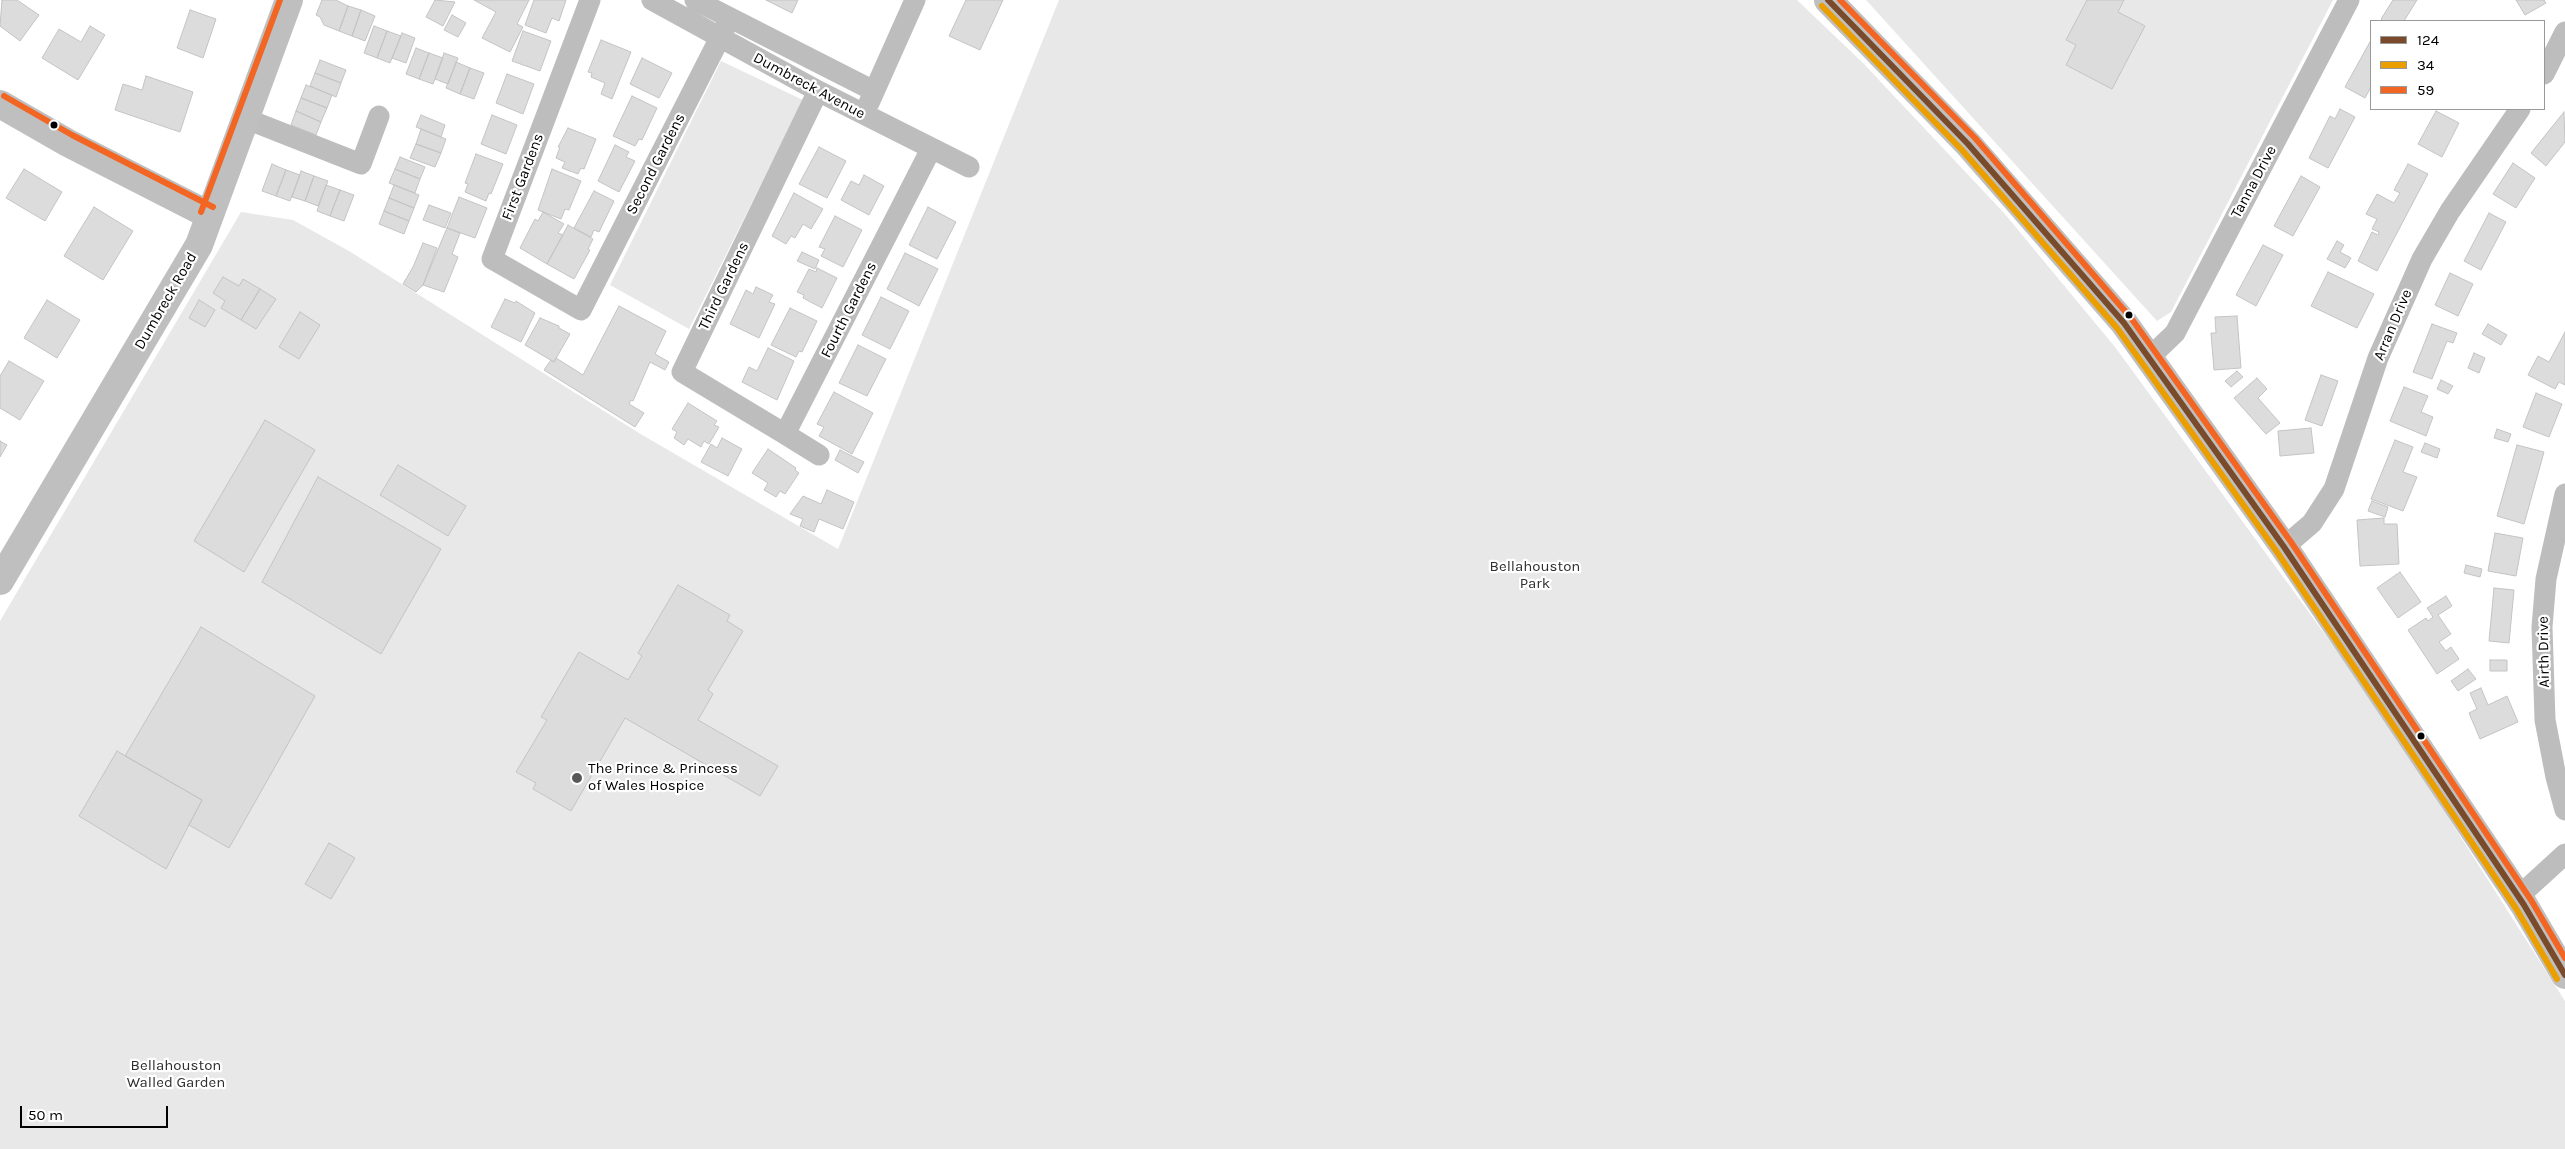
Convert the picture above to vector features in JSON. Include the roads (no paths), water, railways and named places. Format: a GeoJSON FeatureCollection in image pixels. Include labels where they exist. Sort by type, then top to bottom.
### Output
{"type":"FeatureCollection","features":[{"type":"Feature","properties":{"kind":"street","name":"Dumbreck Road"},"geometry":{"type":"LineString","coordinates":[[0,581],[199,245],[244,118],[289,0]]}},
{"type":"Feature","properties":{"kind":"street","name":"First Gardens"},"geometry":{"type":"LineString","coordinates":[[581,310],[492,259],[590,0]]}},
{"type":"Feature","properties":{"kind":"street","name":"Dumbreck Avenue"},"geometry":{"type":"LineString","coordinates":[[652,0],[720,39],[818,91],[969,168]]}},
{"type":"Feature","properties":{"kind":"street","name":"Dumbreck Avenue"},"geometry":{"type":"LineString","coordinates":[[695,0],[874,91]]}},
{"type":"Feature","properties":{"kind":"street"},"geometry":{"type":"LineString","coordinates":[[864,115],[915,0]]}},
{"type":"Feature","properties":{"kind":"street"},"geometry":{"type":"LineString","coordinates":[[1828,0],[1968,144],[2124,323],[2150,357],[2284,547],[2518,897],[2565,976]]}},
{"type":"Feature","properties":{"kind":"street","name":"Tanna Drive"},"geometry":{"type":"LineString","coordinates":[[2150,357],[2175,333],[2349,0]]}},
{"type":"Feature","properties":{"kind":"street","name":"Second Gardens"},"geometry":{"type":"LineString","coordinates":[[581,310],[730,18]]}},
{"type":"Feature","properties":{"kind":"street"},"geometry":{"type":"LineString","coordinates":[[2545,72],[2565,32]]}},
{"type":"Feature","properties":{"kind":"street","name":"Third Gardens"},"geometry":{"type":"LineString","coordinates":[[785,434],[682,372],[818,91]]}},
{"type":"Feature","properties":{"kind":"street"},"geometry":{"type":"LineString","coordinates":[[0,104],[68,143],[209,215]]}},
{"type":"Feature","properties":{"kind":"street","name":"Arran Drive"},"geometry":{"type":"LineString","coordinates":[[2284,547],[2312,523],[2334,490],[2378,358],[2422,259],[2460,196],[2519,110]]}},
{"type":"Feature","properties":{"kind":"street"},"geometry":{"type":"LineString","coordinates":[[244,118],[361,164],[379,116]]}},
{"type":"Feature","properties":{"kind":"street","name":"Fourth Gardens"},"geometry":{"type":"LineString","coordinates":[[785,434],[931,149]]}},
{"type":"Feature","properties":{"kind":"street"},"geometry":{"type":"LineString","coordinates":[[785,434],[819,455]]}},
{"type":"Feature","properties":{"kind":"street","name":"Airth Drive"},"geometry":{"type":"LineString","coordinates":[[2565,494],[2546,579],[2542,627],[2546,720],[2556,777],[2565,810]]}},
{"type":"Feature","properties":{"kind":"street"},"geometry":{"type":"LineString","coordinates":[[2518,897],[2565,854]]}},
{"type":"Feature","properties":{"kind":"place","name":"The Prince & Princess of Wales Hospice"},"geometry":{"type":"Point","coordinates":[577,778]}},
{"type":"Feature","properties":{"kind":"park label","name":"Bellahouston Park"},"geometry":{"type":"Point","coordinates":[1535,576]}},
{"type":"Feature","properties":{"kind":"park label","name":"Bellahouston Walled Garden"},"geometry":{"type":"Point","coordinates":[176,1074]}}]}
